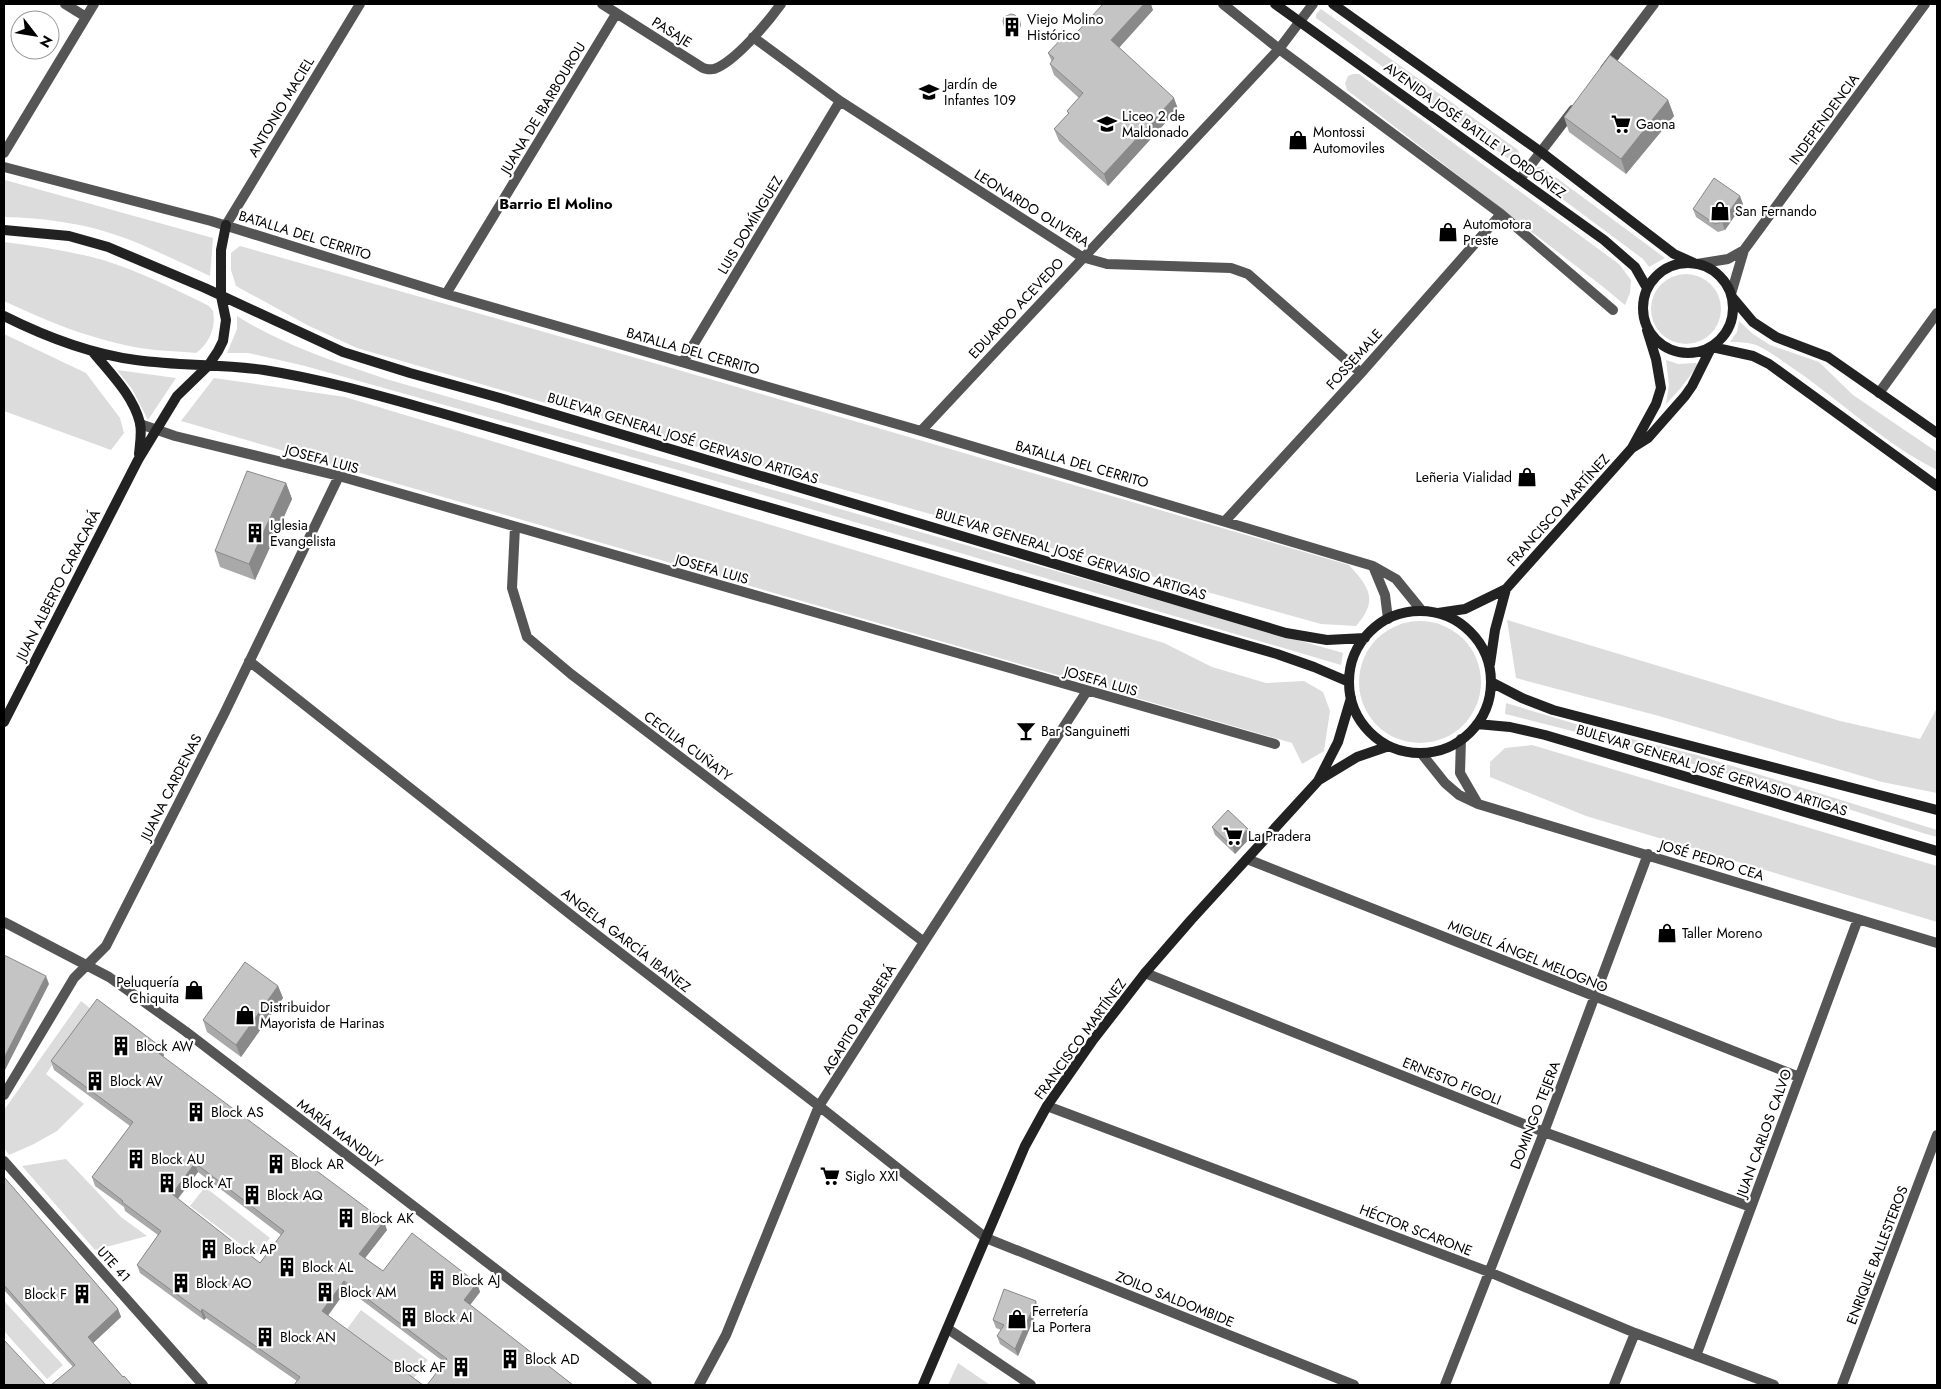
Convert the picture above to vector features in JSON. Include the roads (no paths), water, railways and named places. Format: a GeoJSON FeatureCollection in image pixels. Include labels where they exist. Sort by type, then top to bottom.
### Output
{"type":"FeatureCollection","features":[{"type":"Feature","properties":{"kind":"main road","name":"AVENIDA JOSÉ BATLLE Y ORDÓÑEZ"},"geometry":{"type":"LineString","coordinates":[[1276,4],[1622,253],[1635,267],[1647,288]]}},
{"type":"Feature","properties":{"kind":"main road","name":"AVENIDA JOSÉ BATLLE Y ORDÓÑEZ"},"geometry":{"type":"LineString","coordinates":[[1333,4],[1541,152],[1674,254],[1695,263]]}},
{"type":"Feature","properties":{"kind":"main road","name":"JUAN ALBERTO CARACARÁ"},"geometry":{"type":"LineString","coordinates":[[4,722],[155,429],[177,396],[208,366],[218,352],[226,331],[222,296],[221,250],[226,225]]}},
{"type":"Feature","properties":{"kind":"main road","name":"BULEVAR GENERAL JOSÉ GERVASIO ARTIGAS"},"geometry":{"type":"LineString","coordinates":[[4,230],[69,236],[108,247],[222,296],[343,352],[410,373],[1286,633],[1327,640],[1365,638]]}},
{"type":"Feature","properties":{"kind":"main road"},"geometry":{"type":"LineString","coordinates":[[1732,295],[1734,306],[1730,326],[1720,342],[1712,348],[1698,353],[1683,354],[1668,350],[1656,341],[1648,330],[1643,316],[1643,302],[1647,288],[1655,277],[1666,268],[1680,264],[1695,263],[1708,267],[1726,283],[1732,295],[1753,322],[1776,337],[1828,357],[1937,433]]}},
{"type":"Feature","properties":{"kind":"main road"},"geometry":{"type":"LineString","coordinates":[[4,316],[43,334],[93,352],[136,360],[263,370],[331,383],[421,407],[1277,654],[1349,682]]}},
{"type":"Feature","properties":{"kind":"main road","name":"FRANCISCO MARTÍNEZ"},"geometry":{"type":"LineString","coordinates":[[1438,613],[1465,609],[1506,589],[1632,448],[1656,404],[1661,388],[1648,330]]}},
{"type":"Feature","properties":{"kind":"main road"},"geometry":{"type":"LineString","coordinates":[[1712,348],[1753,356],[1769,364],[1937,486]]}},
{"type":"Feature","properties":{"kind":"main road","name":"FRANCISCO MARTÍNEZ"},"geometry":{"type":"LineString","coordinates":[[1632,448],[1648,438],[1692,386],[1712,348]]}},
{"type":"Feature","properties":{"kind":"main road"},"geometry":{"type":"LineString","coordinates":[[93,352],[130,399],[140,424],[138,460]]}},
{"type":"Feature","properties":{"kind":"main road","name":"FRANCISCO MARTÍNEZ"},"geometry":{"type":"LineString","coordinates":[[1489,666],[1495,630],[1506,589]]}},
{"type":"Feature","properties":{"kind":"main road"},"geometry":{"type":"LineString","coordinates":[[1422,611],[1438,613],[1452,618],[1476,638],[1489,666],[1491,682],[1489,697],[1477,724],[1462,739],[1442,749],[1421,753],[1405,751],[1389,746],[1376,737],[1356,713],[1351,698],[1349,682],[1353,658],[1365,638],[1388,619],[1404,613],[1422,611]]}},
{"type":"Feature","properties":{"kind":"main road","name":"BULEVAR GENERAL JOSÉ GERVASIO ARTIGAS"},"geometry":{"type":"LineString","coordinates":[[1491,682],[1522,698],[1553,710],[1937,810]]}},
{"type":"Feature","properties":{"kind":"main road","name":"FRANCISCO MARTÍNEZ"},"geometry":{"type":"LineString","coordinates":[[923,1385],[1025,1146],[1047,1106],[1093,1040],[1191,920],[1318,781],[1338,742],[1351,698]]}},
{"type":"Feature","properties":{"kind":"main road","name":"BULEVAR GENERAL JOSÉ GERVASIO ARTIGAS"},"geometry":{"type":"LineString","coordinates":[[1477,724],[1510,727],[1545,735],[1937,851]]}},
{"type":"Feature","properties":{"kind":"main road","name":"FRANCISCO MARTÍNEZ"},"geometry":{"type":"LineString","coordinates":[[1318,781],[1357,758],[1389,746]]}},
{"type":"Feature","properties":{"kind":"street"},"geometry":{"type":"LineString","coordinates":[[65,4],[86,16]]}},
{"type":"Feature","properties":{"kind":"street"},"geometry":{"type":"LineString","coordinates":[[4,153],[94,4]]}},
{"type":"Feature","properties":{"kind":"street","name":"ANTONIO MACIEL"},"geometry":{"type":"LineString","coordinates":[[226,225],[360,4]]}},
{"type":"Feature","properties":{"kind":"street","name":"PASAJE"},"geometry":{"type":"LineString","coordinates":[[602,4],[703,68],[712,70],[725,63],[754,37]]}},
{"type":"Feature","properties":{"kind":"street"},"geometry":{"type":"LineString","coordinates":[[754,37],[779,4]]}},
{"type":"Feature","properties":{"kind":"street"},"geometry":{"type":"LineString","coordinates":[[1223,4],[1279,49],[1501,214],[1613,310]]}},
{"type":"Feature","properties":{"kind":"street","name":"EDUARDO ACEVEDO"},"geometry":{"type":"LineString","coordinates":[[921,431],[1082,257],[1279,49],[1313,4]]}},
{"type":"Feature","properties":{"kind":"street"},"geometry":{"type":"LineString","coordinates":[[1600,74],[1654,4]]}},
{"type":"Feature","properties":{"kind":"street","name":"INDEPENDENCIA"},"geometry":{"type":"LineString","coordinates":[[1732,295],[1744,250],[1925,4]]}},
{"type":"Feature","properties":{"kind":"street","name":"JUANA DE IBARBOUROU"},"geometry":{"type":"LineString","coordinates":[[446,294],[616,14]]}},
{"type":"Feature","properties":{"kind":"street","name":"LEONARDO OLIVERA"},"geometry":{"type":"LineString","coordinates":[[754,37],[840,101],[1082,257],[1107,264],[1230,268],[1248,274],[1361,373]]}},
{"type":"Feature","properties":{"kind":"street"},"geometry":{"type":"LineString","coordinates":[[1520,179],[1582,98]]}},
{"type":"Feature","properties":{"kind":"street","name":"LUIS DOMÍNGUEZ"},"geometry":{"type":"LineString","coordinates":[[683,362],[840,101]]}},
{"type":"Feature","properties":{"kind":"street","name":"BATALLA DEL CERRITO"},"geometry":{"type":"LineString","coordinates":[[4,167],[226,225],[446,294],[1226,520],[1373,566],[1396,579],[1422,611]]}},
{"type":"Feature","properties":{"kind":"street","name":"FOSSEMALE"},"geometry":{"type":"LineString","coordinates":[[1226,520],[1361,373],[1501,214]]}},
{"type":"Feature","properties":{"kind":"street","name":"INDEPENDENCIA"},"geometry":{"type":"LineString","coordinates":[[1695,263],[1728,259],[1744,250]]}},
{"type":"Feature","properties":{"kind":"street"},"geometry":{"type":"LineString","coordinates":[[1879,393],[1937,313]]}},
{"type":"Feature","properties":{"kind":"street","name":"JOSEFA LUIS"},"geometry":{"type":"LineString","coordinates":[[140,424],[339,476],[1276,744]]}},
{"type":"Feature","properties":{"kind":"street","name":"JUANA CARDENAS"},"geometry":{"type":"LineString","coordinates":[[4,1095],[74,978],[106,946],[249,661],[339,476]]}},
{"type":"Feature","properties":{"kind":"street","name":"CECILIA CUÑATY"},"geometry":{"type":"LineString","coordinates":[[515,527],[512,588],[527,637],[571,674],[924,942]]}},
{"type":"Feature","properties":{"kind":"street"},"geometry":{"type":"LineString","coordinates":[[1373,566],[1385,595],[1388,619]]}},
{"type":"Feature","properties":{"kind":"street","name":"ANGELA GARCÍA IBAÑEZ"},"geometry":{"type":"LineString","coordinates":[[249,661],[567,912],[819,1106],[986,1238]]}},
{"type":"Feature","properties":{"kind":"street","name":"AGAPITO PARABERÁ"},"geometry":{"type":"LineString","coordinates":[[699,1385],[726,1335],[819,1106],[1087,691]]}},
{"type":"Feature","properties":{"kind":"street"},"geometry":{"type":"LineString","coordinates":[[1462,739],[1460,773],[1478,804]]}},
{"type":"Feature","properties":{"kind":"street","name":"JOSÉ PEDRO CEA"},"geometry":{"type":"LineString","coordinates":[[1421,753],[1445,783],[1459,795],[1478,804],[1937,943]]}},
{"type":"Feature","properties":{"kind":"street","name":"DOMINGO TEJERA"},"geometry":{"type":"LineString","coordinates":[[1445,1385],[1544,1132],[1648,854]]}},
{"type":"Feature","properties":{"kind":"street","name":"MIGUEL ÁNGEL MELOGNO"},"geometry":{"type":"LineString","coordinates":[[1247,859],[1799,1077]]}},
{"type":"Feature","properties":{"kind":"street","name":"JUAN CARLOS CALVO"},"geometry":{"type":"LineString","coordinates":[[1696,1356],[1858,919]]}},
{"type":"Feature","properties":{"kind":"street","name":"MARÍA MANDUY"},"geometry":{"type":"LineString","coordinates":[[4,922],[109,977],[185,1031],[647,1385]]}},
{"type":"Feature","properties":{"kind":"street","name":"ERNESTO FIGOLI"},"geometry":{"type":"LineString","coordinates":[[1146,974],[1544,1132],[1751,1207]]}},
{"type":"Feature","properties":{"kind":"street","name":"HÉCTOR SCARONE"},"geometry":{"type":"LineString","coordinates":[[1047,1106],[1489,1272],[1635,1333],[1773,1385]]}},
{"type":"Feature","properties":{"kind":"street","name":"ENRIQUE BALLESTEROS"},"geometry":{"type":"LineString","coordinates":[[1842,1385],[1937,1135]]}},
{"type":"Feature","properties":{"kind":"street","name":"UTE 41"},"geometry":{"type":"LineString","coordinates":[[4,1161],[203,1385]]}},
{"type":"Feature","properties":{"kind":"street","name":"ZOILO SALDOMBIDE"},"geometry":{"type":"LineString","coordinates":[[986,1238],[1354,1385]]}},
{"type":"Feature","properties":{"kind":"street"},"geometry":{"type":"LineString","coordinates":[[948,1329],[1031,1385]]}},
{"type":"Feature","properties":{"kind":"street"},"geometry":{"type":"LineString","coordinates":[[1614,1385],[1635,1333]]}},
{"type":"Feature","properties":{"kind":"place","name":"Viejo Molino Histórico"},"geometry":{"type":"Point","coordinates":[1012,27]}},
{"type":"Feature","properties":{"kind":"place","name":"Jardín de Infantes 109"},"geometry":{"type":"Point","coordinates":[929,92]}},
{"type":"Feature","properties":{"kind":"place","name":"Liceo 2 de Maldonado"},"geometry":{"type":"Point","coordinates":[1107,124]}},
{"type":"Feature","properties":{"kind":"place","name":"Gaona"},"geometry":{"type":"Point","coordinates":[1621,124]}},
{"type":"Feature","properties":{"kind":"place","name":"Montossi Automoviles"},"geometry":{"type":"Point","coordinates":[1298,140]}},
{"type":"Feature","properties":{"kind":"place","name":"San Fernando"},"geometry":{"type":"Point","coordinates":[1720,211]}},
{"type":"Feature","properties":{"kind":"place","name":"Automotora Preste"},"geometry":{"type":"Point","coordinates":[1448,232]}},
{"type":"Feature","properties":{"kind":"place","name":"Leñeria Vialidad"},"geometry":{"type":"Point","coordinates":[1527,477]}},
{"type":"Feature","properties":{"kind":"place","name":"Iglesia Evangelista"},"geometry":{"type":"Point","coordinates":[255,533]}},
{"type":"Feature","properties":{"kind":"place","name":"Bar Sanguinetti"},"geometry":{"type":"Point","coordinates":[1026,731]}},
{"type":"Feature","properties":{"kind":"place","name":"La Pradera"},"geometry":{"type":"Point","coordinates":[1233,836]}},
{"type":"Feature","properties":{"kind":"place","name":"Taller Moreno"},"geometry":{"type":"Point","coordinates":[1667,933]}},
{"type":"Feature","properties":{"kind":"place","name":"Peluquería Chiquita"},"geometry":{"type":"Point","coordinates":[194,990]}},
{"type":"Feature","properties":{"kind":"place","name":"Distribuidor Mayorista de Harinas"},"geometry":{"type":"Point","coordinates":[245,1015]}},
{"type":"Feature","properties":{"kind":"place","name":"Block AW"},"geometry":{"type":"Point","coordinates":[121,1046]}},
{"type":"Feature","properties":{"kind":"place","name":"Block AV"},"geometry":{"type":"Point","coordinates":[95,1081]}},
{"type":"Feature","properties":{"kind":"place","name":"Block AS"},"geometry":{"type":"Point","coordinates":[196,1112]}},
{"type":"Feature","properties":{"kind":"place","name":"Block AU"},"geometry":{"type":"Point","coordinates":[136,1159]}},
{"type":"Feature","properties":{"kind":"place","name":"Block AR"},"geometry":{"type":"Point","coordinates":[276,1164]}},
{"type":"Feature","properties":{"kind":"place","name":"Siglo XXI"},"geometry":{"type":"Point","coordinates":[830,1176]}},
{"type":"Feature","properties":{"kind":"place","name":"Block AT"},"geometry":{"type":"Point","coordinates":[167,1183]}},
{"type":"Feature","properties":{"kind":"place","name":"Block AQ"},"geometry":{"type":"Point","coordinates":[252,1195]}},
{"type":"Feature","properties":{"kind":"place","name":"Block AK"},"geometry":{"type":"Point","coordinates":[346,1218]}},
{"type":"Feature","properties":{"kind":"place","name":"Block AP"},"geometry":{"type":"Point","coordinates":[209,1249]}},
{"type":"Feature","properties":{"kind":"place","name":"Block AL"},"geometry":{"type":"Point","coordinates":[287,1267]}},
{"type":"Feature","properties":{"kind":"place","name":"Block AJ"},"geometry":{"type":"Point","coordinates":[437,1280]}},
{"type":"Feature","properties":{"kind":"place","name":"Block AO"},"geometry":{"type":"Point","coordinates":[181,1283]}},
{"type":"Feature","properties":{"kind":"place","name":"Block AM"},"geometry":{"type":"Point","coordinates":[325,1292]}},
{"type":"Feature","properties":{"kind":"place","name":"Block F"},"geometry":{"type":"Point","coordinates":[82,1294]}},
{"type":"Feature","properties":{"kind":"place","name":"Block AI"},"geometry":{"type":"Point","coordinates":[409,1317]}},
{"type":"Feature","properties":{"kind":"place","name":"Ferretería La Portera"},"geometry":{"type":"Point","coordinates":[1017,1319]}},
{"type":"Feature","properties":{"kind":"place","name":"Block AN"},"geometry":{"type":"Point","coordinates":[265,1337]}},
{"type":"Feature","properties":{"kind":"place","name":"Block AD"},"geometry":{"type":"Point","coordinates":[510,1359]}},
{"type":"Feature","properties":{"kind":"place","name":"Block AF"},"geometry":{"type":"Point","coordinates":[461,1367]}},
{"type":"Feature","properties":{"kind":"district","name":"Barrio El Molino"},"geometry":{"type":"Point","coordinates":[556,204]}}]}
